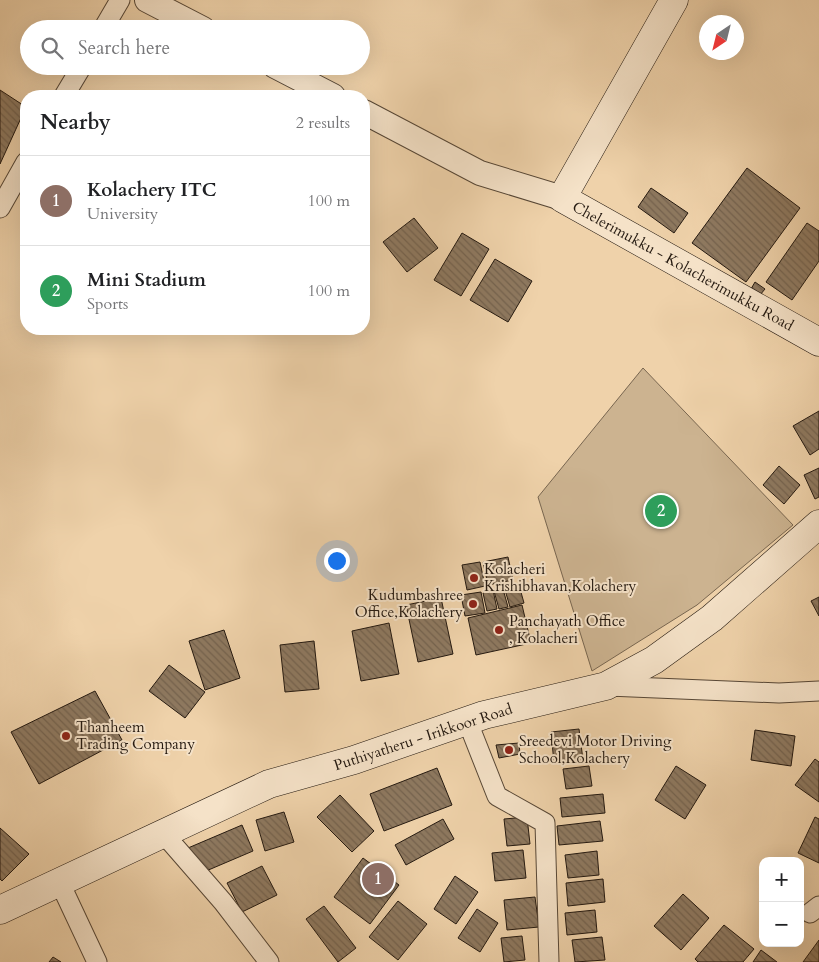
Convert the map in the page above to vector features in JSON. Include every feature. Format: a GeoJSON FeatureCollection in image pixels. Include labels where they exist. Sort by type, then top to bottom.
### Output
{"type":"FeatureCollection","features":[{"type":"Feature","properties":{"kind":"main road","name":"Chelerimukku - Kolacherimukku Road"},"geometry":{"type":"LineString","coordinates":[[674,0],[562,198],[819,342]]}},
{"type":"Feature","properties":{"kind":"main road","name":"Puthiyatheru - Irikkoor Road"},"geometry":{"type":"LineString","coordinates":[[0,910],[269,784],[354,760],[467,720],[606,686],[654,660],[712,618],[819,524]]}},
{"type":"Feature","properties":{"kind":"street"},"geometry":{"type":"LineString","coordinates":[[108,20],[120,0]]}},
{"type":"Feature","properties":{"kind":"street"},"geometry":{"type":"LineString","coordinates":[[148,0],[186,20]]}},
{"type":"Feature","properties":{"kind":"street"},"geometry":{"type":"LineString","coordinates":[[68,90],[77,75]]}},
{"type":"Feature","properties":{"kind":"street"},"geometry":{"type":"LineString","coordinates":[[292,75],[321,90]]}},
{"type":"Feature","properties":{"kind":"street"},"geometry":{"type":"LineString","coordinates":[[370,115],[480,173],[562,198]]}},
{"type":"Feature","properties":{"kind":"street"},"geometry":{"type":"LineString","coordinates":[[0,208],[20,173]]}},
{"type":"Feature","properties":{"kind":"street"},"geometry":{"type":"LineString","coordinates":[[606,686],[779,693],[819,692]]}},
{"type":"Feature","properties":{"kind":"street"},"geometry":{"type":"LineString","coordinates":[[467,720],[496,796],[545,823],[549,962]]}},
{"type":"Feature","properties":{"kind":"street"},"geometry":{"type":"LineString","coordinates":[[163,833],[223,902],[269,962]]}},
{"type":"Feature","properties":{"kind":"street"},"geometry":{"type":"LineString","coordinates":[[59,881],[97,962]]}},
{"type":"Feature","properties":{"kind":"shaded area"},"geometry":{"type":"Polygon","coordinates":[[[643,368],[793,525],[697,605],[592,671],[538,497],[643,368]]]}},
{"type":"Feature","properties":{"kind":"building"},"geometry":{"type":"Polygon","coordinates":[[[0,90],[20,103],[20,120],[0,164],[0,90]]]}},
{"type":"Feature","properties":{"kind":"building"},"geometry":{"type":"Polygon","coordinates":[[[747,168],[800,208],[746,282],[692,243],[747,168]]]}},
{"type":"Feature","properties":{"kind":"building"},"geometry":{"type":"Polygon","coordinates":[[[651,188],[688,213],[674,233],[638,207],[651,188]]]}},
{"type":"Feature","properties":{"kind":"building"},"geometry":{"type":"Polygon","coordinates":[[[414,218],[438,248],[407,272],[383,242],[414,218]]]}},
{"type":"Feature","properties":{"kind":"building"},"geometry":{"type":"Polygon","coordinates":[[[807,223],[819,231],[819,261],[792,300],[766,282],[807,223]]]}},
{"type":"Feature","properties":{"kind":"building"},"geometry":{"type":"Polygon","coordinates":[[[462,233],[489,249],[461,296],[434,280],[462,233]]]}},
{"type":"Feature","properties":{"kind":"building"},"geometry":{"type":"Polygon","coordinates":[[[495,259],[532,281],[508,322],[470,300],[495,259]]]}},
{"type":"Feature","properties":{"kind":"building"},"geometry":{"type":"Polygon","coordinates":[[[755,282],[765,289],[760,295],[751,289],[755,282]]]}},
{"type":"Feature","properties":{"kind":"building"},"geometry":{"type":"Polygon","coordinates":[[[819,411],[819,449],[810,455],[793,426],[819,411]]]}},
{"type":"Feature","properties":{"kind":"building"},"geometry":{"type":"Polygon","coordinates":[[[779,466],[800,485],[784,504],[763,485],[779,466]]]}},
{"type":"Feature","properties":{"kind":"building"},"geometry":{"type":"Polygon","coordinates":[[[819,468],[819,497],[815,499],[804,475],[819,468]]]}},
{"type":"Feature","properties":{"kind":"building"},"geometry":{"type":"Polygon","coordinates":[[[508,557],[513,580],[488,585],[483,562],[508,557]]]}},
{"type":"Feature","properties":{"kind":"building","name":"Kolacheri Krishibhavan,Kolachery"},"geometry":{"type":"Polygon","coordinates":[[[480,562],[485,586],[467,590],[462,565],[480,562]]]}},
{"type":"Feature","properties":{"kind":"building"},"geometry":{"type":"Polygon","coordinates":[[[519,585],[524,603],[510,607],[505,590],[519,585]]]}},
{"type":"Feature","properties":{"kind":"building"},"geometry":{"type":"Polygon","coordinates":[[[503,589],[508,607],[499,609],[494,591],[503,589]]]}},
{"type":"Feature","properties":{"kind":"building"},"geometry":{"type":"Polygon","coordinates":[[[493,590],[497,609],[487,611],[483,593],[493,590]]]}},
{"type":"Feature","properties":{"kind":"building","name":"Kudumbashree Office,Kolachery"},"geometry":{"type":"Polygon","coordinates":[[[481,592],[485,613],[465,616],[461,595],[481,592]]]}},
{"type":"Feature","properties":{"kind":"building"},"geometry":{"type":"Polygon","coordinates":[[[819,597],[819,616],[811,601],[819,597]]]}},
{"type":"Feature","properties":{"kind":"building"},"geometry":{"type":"Polygon","coordinates":[[[441,598],[453,654],[418,662],[406,605],[441,598]]]}},
{"type":"Feature","properties":{"kind":"building","name":"Panchayath Office , Kolacheri"},"geometry":{"type":"Polygon","coordinates":[[[522,605],[531,643],[476,655],[468,618],[522,605]]]}},
{"type":"Feature","properties":{"kind":"building"},"geometry":{"type":"Polygon","coordinates":[[[389,623],[399,674],[361,681],[352,631],[389,623]]]}},
{"type":"Feature","properties":{"kind":"building"},"geometry":{"type":"Polygon","coordinates":[[[224,630],[240,678],[205,690],[189,641],[224,630]]]}},
{"type":"Feature","properties":{"kind":"building"},"geometry":{"type":"Polygon","coordinates":[[[314,641],[319,689],[285,692],[280,645],[314,641]]]}},
{"type":"Feature","properties":{"kind":"building"},"geometry":{"type":"Polygon","coordinates":[[[169,665],[205,692],[185,718],[149,691],[169,665]]]}},
{"type":"Feature","properties":{"kind":"building","name":"Thanheem Trading Company"},"geometry":{"type":"Polygon","coordinates":[[[95,691],[122,740],[39,784],[11,732],[95,691]]]}},
{"type":"Feature","properties":{"kind":"building"},"geometry":{"type":"Polygon","coordinates":[[[579,729],[583,760],[554,763],[551,732],[579,729]]]}},
{"type":"Feature","properties":{"kind":"building"},"geometry":{"type":"Polygon","coordinates":[[[755,730],[795,736],[791,766],[751,760],[755,730]]]}},
{"type":"Feature","properties":{"kind":"building","name":"Sreedevi Motor Driving School,Kolachery"},"geometry":{"type":"Polygon","coordinates":[[[519,743],[520,754],[499,758],[496,745],[519,743]]]}},
{"type":"Feature","properties":{"kind":"building"},"geometry":{"type":"Polygon","coordinates":[[[815,759],[819,762],[819,802],[795,785],[815,759]]]}},
{"type":"Feature","properties":{"kind":"building"},"geometry":{"type":"Polygon","coordinates":[[[589,766],[592,786],[566,789],[563,769],[589,766]]]}},
{"type":"Feature","properties":{"kind":"building"},"geometry":{"type":"Polygon","coordinates":[[[676,766],[706,785],[685,819],[655,800],[676,766]]]}},
{"type":"Feature","properties":{"kind":"building"},"geometry":{"type":"Polygon","coordinates":[[[437,768],[452,805],[384,831],[370,794],[437,768]]]}},
{"type":"Feature","properties":{"kind":"building"},"geometry":{"type":"Polygon","coordinates":[[[603,794],[605,813],[562,817],[560,798],[603,794]]]}},
{"type":"Feature","properties":{"kind":"building"},"geometry":{"type":"Polygon","coordinates":[[[340,795],[374,831],[352,852],[317,817],[340,795]]]}},
{"type":"Feature","properties":{"kind":"building"},"geometry":{"type":"Polygon","coordinates":[[[284,812],[294,842],[265,851],[256,820],[284,812]]]}},
{"type":"Feature","properties":{"kind":"building"},"geometry":{"type":"Polygon","coordinates":[[[527,817],[530,844],[507,846],[504,819],[527,817]]]}},
{"type":"Feature","properties":{"kind":"building"},"geometry":{"type":"Polygon","coordinates":[[[815,817],[819,819],[819,863],[798,853],[815,817]]]}},
{"type":"Feature","properties":{"kind":"building"},"geometry":{"type":"Polygon","coordinates":[[[443,819],[454,839],[406,865],[395,845],[443,819]]]}},
{"type":"Feature","properties":{"kind":"building"},"geometry":{"type":"Polygon","coordinates":[[[600,821],[603,841],[559,845],[557,826],[600,821]]]}},
{"type":"Feature","properties":{"kind":"building"},"geometry":{"type":"Polygon","coordinates":[[[242,825],[253,851],[199,874],[188,848],[242,825]]]}},
{"type":"Feature","properties":{"kind":"building"},"geometry":{"type":"Polygon","coordinates":[[[0,828],[29,854],[2,881],[0,879],[0,828]]]}},
{"type":"Feature","properties":{"kind":"building"},"geometry":{"type":"Polygon","coordinates":[[[523,850],[526,878],[495,881],[492,853],[523,850]]]}},
{"type":"Feature","properties":{"kind":"building"},"geometry":{"type":"Polygon","coordinates":[[[597,851],[599,875],[568,878],[565,855],[597,851]]]}},
{"type":"Feature","properties":{"kind":"building"},"geometry":{"type":"Polygon","coordinates":[[[363,858],[399,885],[370,924],[334,897],[363,858]]]}},
{"type":"Feature","properties":{"kind":"building"},"geometry":{"type":"Polygon","coordinates":[[[262,866],[277,895],[242,912],[227,883],[262,866]]]}},
{"type":"Feature","properties":{"kind":"building"},"geometry":{"type":"Polygon","coordinates":[[[455,876],[478,892],[456,924],[434,909],[455,876]]]}},
{"type":"Feature","properties":{"kind":"building"},"geometry":{"type":"Polygon","coordinates":[[[603,879],[605,902],[568,906],[566,883],[603,879]]]}},
{"type":"Feature","properties":{"kind":"building"},"geometry":{"type":"Polygon","coordinates":[[[683,894],[709,918],[681,950],[654,926],[683,894]]]}},
{"type":"Feature","properties":{"kind":"building"},"geometry":{"type":"Polygon","coordinates":[[[535,897],[539,927],[507,930],[504,900],[535,897]]]}},
{"type":"Feature","properties":{"kind":"building"},"geometry":{"type":"Polygon","coordinates":[[[398,901],[427,924],[398,960],[369,937],[398,901]]]}},
{"type":"Feature","properties":{"kind":"building"},"geometry":{"type":"Polygon","coordinates":[[[324,906],[356,948],[338,962],[306,919],[324,906]]]}},
{"type":"Feature","properties":{"kind":"building"},"geometry":{"type":"Polygon","coordinates":[[[477,909],[498,923],[480,952],[458,938],[477,909]]]}},
{"type":"Feature","properties":{"kind":"building"},"geometry":{"type":"Polygon","coordinates":[[[595,910],[597,932],[567,935],[565,913],[595,910]]]}},
{"type":"Feature","properties":{"kind":"building"},"geometry":{"type":"Polygon","coordinates":[[[724,925],[754,949],[743,962],[698,962],[695,959],[724,925]]]}},
{"type":"Feature","properties":{"kind":"building"},"geometry":{"type":"Polygon","coordinates":[[[522,936],[525,960],[504,962],[501,938],[522,936]]]}},
{"type":"Feature","properties":{"kind":"building"},"geometry":{"type":"Polygon","coordinates":[[[602,937],[605,960],[575,962],[572,940],[602,937]]]}},
{"type":"Feature","properties":{"kind":"building"},"geometry":{"type":"Polygon","coordinates":[[[819,940],[819,962],[803,962],[819,940]]]}},
{"type":"Feature","properties":{"kind":"building"},"geometry":{"type":"Polygon","coordinates":[[[761,950],[777,962],[753,962],[761,950]]]}},
{"type":"Feature","properties":{"kind":"building"},"geometry":{"type":"Polygon","coordinates":[[[53,957],[61,962],[49,962],[53,957]]]}},
{"type":"Feature","properties":{"kind":"place","name":"Mini Stadium"},"geometry":{"type":"Point","coordinates":[661,511]}},
{"type":"Feature","properties":{"kind":"place","name":"Kolacheri Krishibhavan,Kolachery"},"geometry":{"type":"Point","coordinates":[474,578]}},
{"type":"Feature","properties":{"kind":"place","name":"Kudumbashree Office,Kolachery"},"geometry":{"type":"Point","coordinates":[473,604]}},
{"type":"Feature","properties":{"kind":"place","name":"Panchayath Office , Kolacheri"},"geometry":{"type":"Point","coordinates":[499,630]}},
{"type":"Feature","properties":{"kind":"place","name":"Thanheem Trading Company"},"geometry":{"type":"Point","coordinates":[66,736]}},
{"type":"Feature","properties":{"kind":"place","name":"Sreedevi Motor Driving School,Kolachery"},"geometry":{"type":"Point","coordinates":[509,750]}},
{"type":"Feature","properties":{"kind":"place","name":"Kolachery ITC"},"geometry":{"type":"Point","coordinates":[378,879]}}]}
